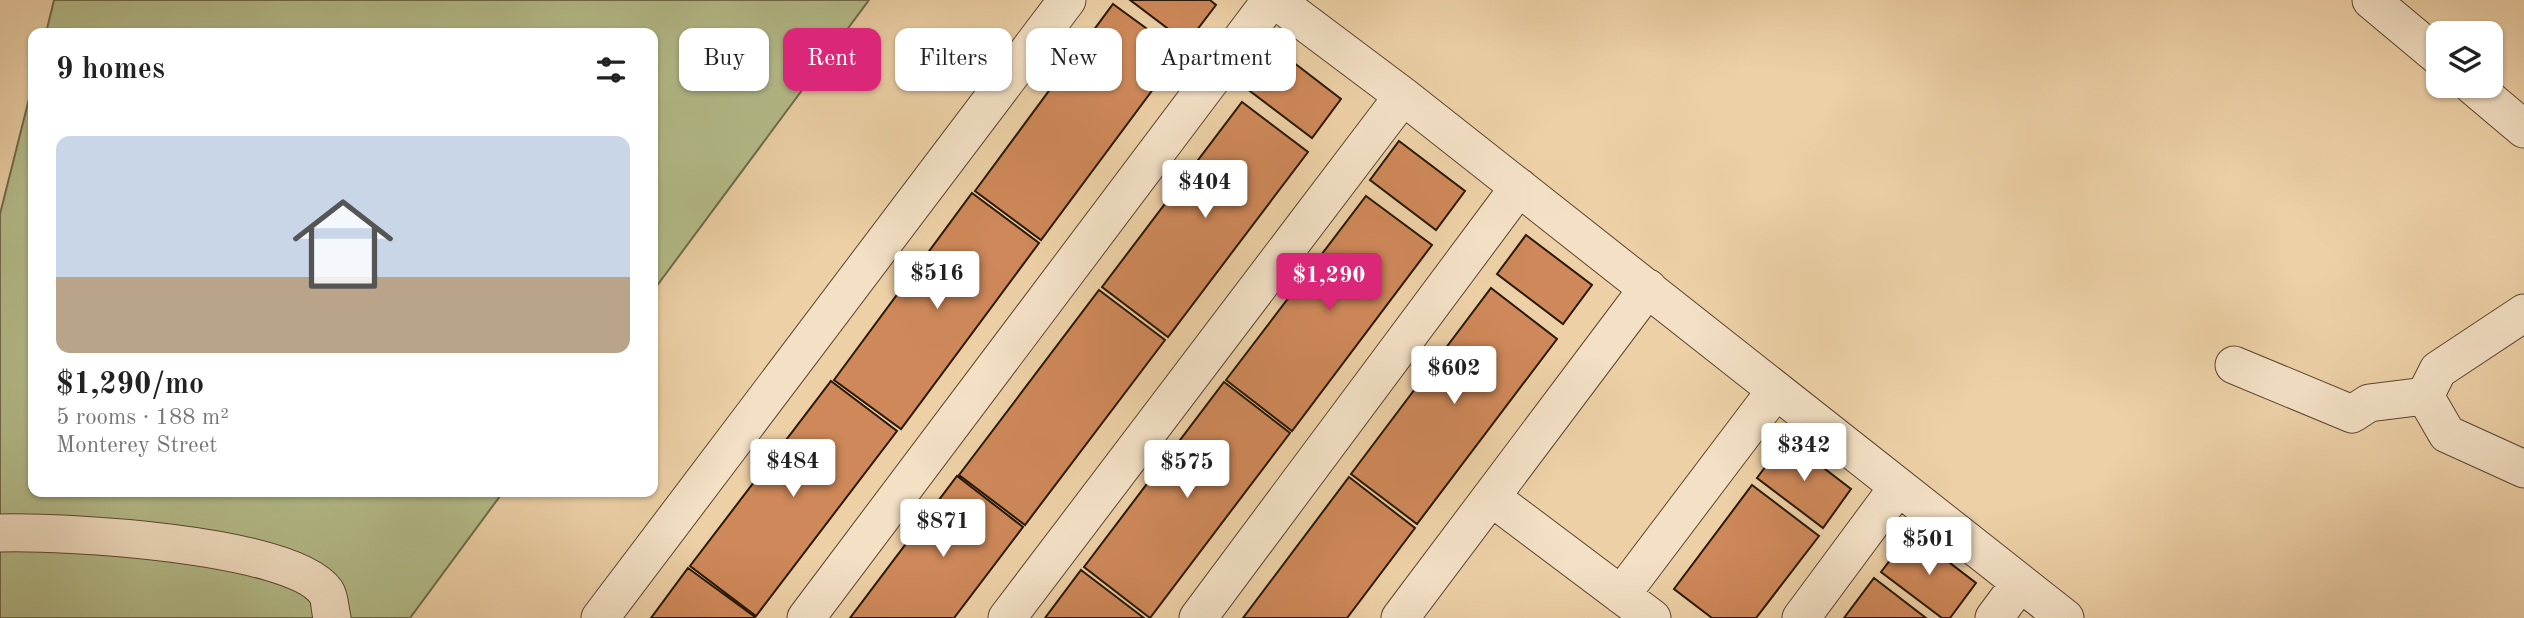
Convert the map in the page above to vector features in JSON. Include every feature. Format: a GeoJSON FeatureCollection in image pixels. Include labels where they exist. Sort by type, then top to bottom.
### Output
{"type":"FeatureCollection","features":[{"type":"Feature","properties":{"kind":"street"},"geometry":{"type":"LineString","coordinates":[[600,618],[1067,0]]}},
{"type":"Feature","properties":{"kind":"street"},"geometry":{"type":"LineString","coordinates":[[806,618],[1273,0],[1403,96],[2065,618]]}},
{"type":"Feature","properties":{"kind":"street"},"geometry":{"type":"LineString","coordinates":[[2379,2],[2426,45]]}},
{"type":"Feature","properties":{"kind":"street"},"geometry":{"type":"LineString","coordinates":[[1007,618],[1403,96]]}},
{"type":"Feature","properties":{"kind":"street"},"geometry":{"type":"LineString","coordinates":[[2487,98],[2524,129]]}},
{"type":"Feature","properties":{"kind":"street"},"geometry":{"type":"LineString","coordinates":[[1198,618],[1519,187]]}},
{"type":"Feature","properties":{"kind":"street"},"geometry":{"type":"LineString","coordinates":[[1401,618],[1648,288]]}},
{"type":"Feature","properties":{"kind":"street"},"geometry":{"type":"LineString","coordinates":[[2425,396],[2438,370],[2524,313]]}},
{"type":"Feature","properties":{"kind":"street"},"geometry":{"type":"LineString","coordinates":[[2234,365],[2352,414],[2370,403],[2425,396]]}},
{"type":"Feature","properties":{"kind":"street"},"geometry":{"type":"LineString","coordinates":[[1621,595],[1776,390]]}},
{"type":"Feature","properties":{"kind":"street"},"geometry":{"type":"LineString","coordinates":[[2425,396],[2447,434],[2524,469]]}},
{"type":"Feature","properties":{"kind":"street"},"geometry":{"type":"LineString","coordinates":[[1801,618],[1898,487]]}},
{"type":"Feature","properties":{"kind":"street"},"geometry":{"type":"LineString","coordinates":[[1491,497],[1652,618]]}},
{"type":"Feature","properties":{"kind":"street"},"geometry":{"type":"LineString","coordinates":[[0,533],[50,531],[175,541],[267,563],[309,577],[327,593],[331,618]]}},
{"type":"Feature","properties":{"kind":"street"},"geometry":{"type":"LineString","coordinates":[[1994,618],[2021,583]]}},
{"type":"Feature","properties":{"kind":"green space"},"geometry":{"type":"Polygon","coordinates":[[[54,0],[869,0],[848,28],[783,28],[783,91],[801,91],[658,284],[658,28],[47,28],[54,0]]]}},
{"type":"Feature","properties":{"kind":"green space"},"geometry":{"type":"Polygon","coordinates":[[[28,103],[28,497],[499,497],[410,618],[0,618],[0,214],[28,103]]]}},
{"type":"Feature","properties":{"kind":"building"},"geometry":{"type":"Polygon","coordinates":[[[1130,0],[1210,0],[1216,5],[1198,28],[1167,28],[1130,0]]]}},
{"type":"Feature","properties":{"kind":"building"},"geometry":{"type":"Polygon","coordinates":[[[1113,4],[1146,28],[1136,28],[1136,91],[1152,91],[1041,240],[975,191],[1049,91],[1122,91],[1122,28],[1095,28],[1113,4]]]}},
{"type":"Feature","properties":{"kind":"building"},"geometry":{"type":"Polygon","coordinates":[[[1296,64],[1341,99],[1312,138],[1250,91],[1296,91],[1296,64]]]}},
{"type":"Feature","properties":{"kind":"building"},"geometry":{"type":"Polygon","coordinates":[[[1242,102],[1308,152],[1168,337],[1102,287],[1242,102]]]}},
{"type":"Feature","properties":{"kind":"building"},"geometry":{"type":"Polygon","coordinates":[[[1399,141],[1465,191],[1436,230],[1370,180],[1399,141]]]}},
{"type":"Feature","properties":{"kind":"building"},"geometry":{"type":"Polygon","coordinates":[[[972,193],[1039,243],[901,429],[834,380],[972,193]]]}},
{"type":"Feature","properties":{"kind":"building"},"geometry":{"type":"Polygon","coordinates":[[[1366,196],[1432,245],[1292,431],[1226,380],[1366,196]]]}},
{"type":"Feature","properties":{"kind":"building"},"geometry":{"type":"Polygon","coordinates":[[[1526,235],[1592,285],[1563,324],[1497,274],[1526,235]]]}},
{"type":"Feature","properties":{"kind":"building"},"geometry":{"type":"Polygon","coordinates":[[[1491,288],[1557,339],[1417,524],[1351,474],[1491,288]]]}},
{"type":"Feature","properties":{"kind":"building"},"geometry":{"type":"Polygon","coordinates":[[[1099,290],[1165,340],[1025,525],[959,475],[1099,290]]]}},
{"type":"Feature","properties":{"kind":"building"},"geometry":{"type":"Polygon","coordinates":[[[831,381],[897,431],[756,616],[690,566],[831,381]]]}},
{"type":"Feature","properties":{"kind":"building"},"geometry":{"type":"Polygon","coordinates":[[[1224,382],[1290,433],[1150,618],[1084,567],[1224,382]]]}},
{"type":"Feature","properties":{"kind":"building"},"geometry":{"type":"Polygon","coordinates":[[[1786,439],[1851,489],[1823,528],[1757,478],[1786,439]]]}},
{"type":"Feature","properties":{"kind":"building"},"geometry":{"type":"Polygon","coordinates":[[[957,476],[1023,527],[954,618],[850,618],[957,476]]]}},
{"type":"Feature","properties":{"kind":"building"},"geometry":{"type":"Polygon","coordinates":[[[1349,477],[1415,528],[1347,618],[1243,618],[1349,477]]]}},
{"type":"Feature","properties":{"kind":"building"},"geometry":{"type":"Polygon","coordinates":[[[1752,485],[1819,536],[1756,618],[1712,618],[1674,589],[1752,485]]]}},
{"type":"Feature","properties":{"kind":"building"},"geometry":{"type":"Polygon","coordinates":[[[1911,533],[1976,583],[1950,618],[1942,618],[1881,572],[1911,533]]]}},
{"type":"Feature","properties":{"kind":"building"},"geometry":{"type":"Polygon","coordinates":[[[688,568],[755,617],[651,618],[688,568]]]}},
{"type":"Feature","properties":{"kind":"building"},"geometry":{"type":"Polygon","coordinates":[[[1081,570],[1144,618],[1045,618],[1081,570]]]}},
{"type":"Feature","properties":{"kind":"building"},"geometry":{"type":"Polygon","coordinates":[[[1874,578],[1926,618],[1844,618],[1874,578]]]}}]}
